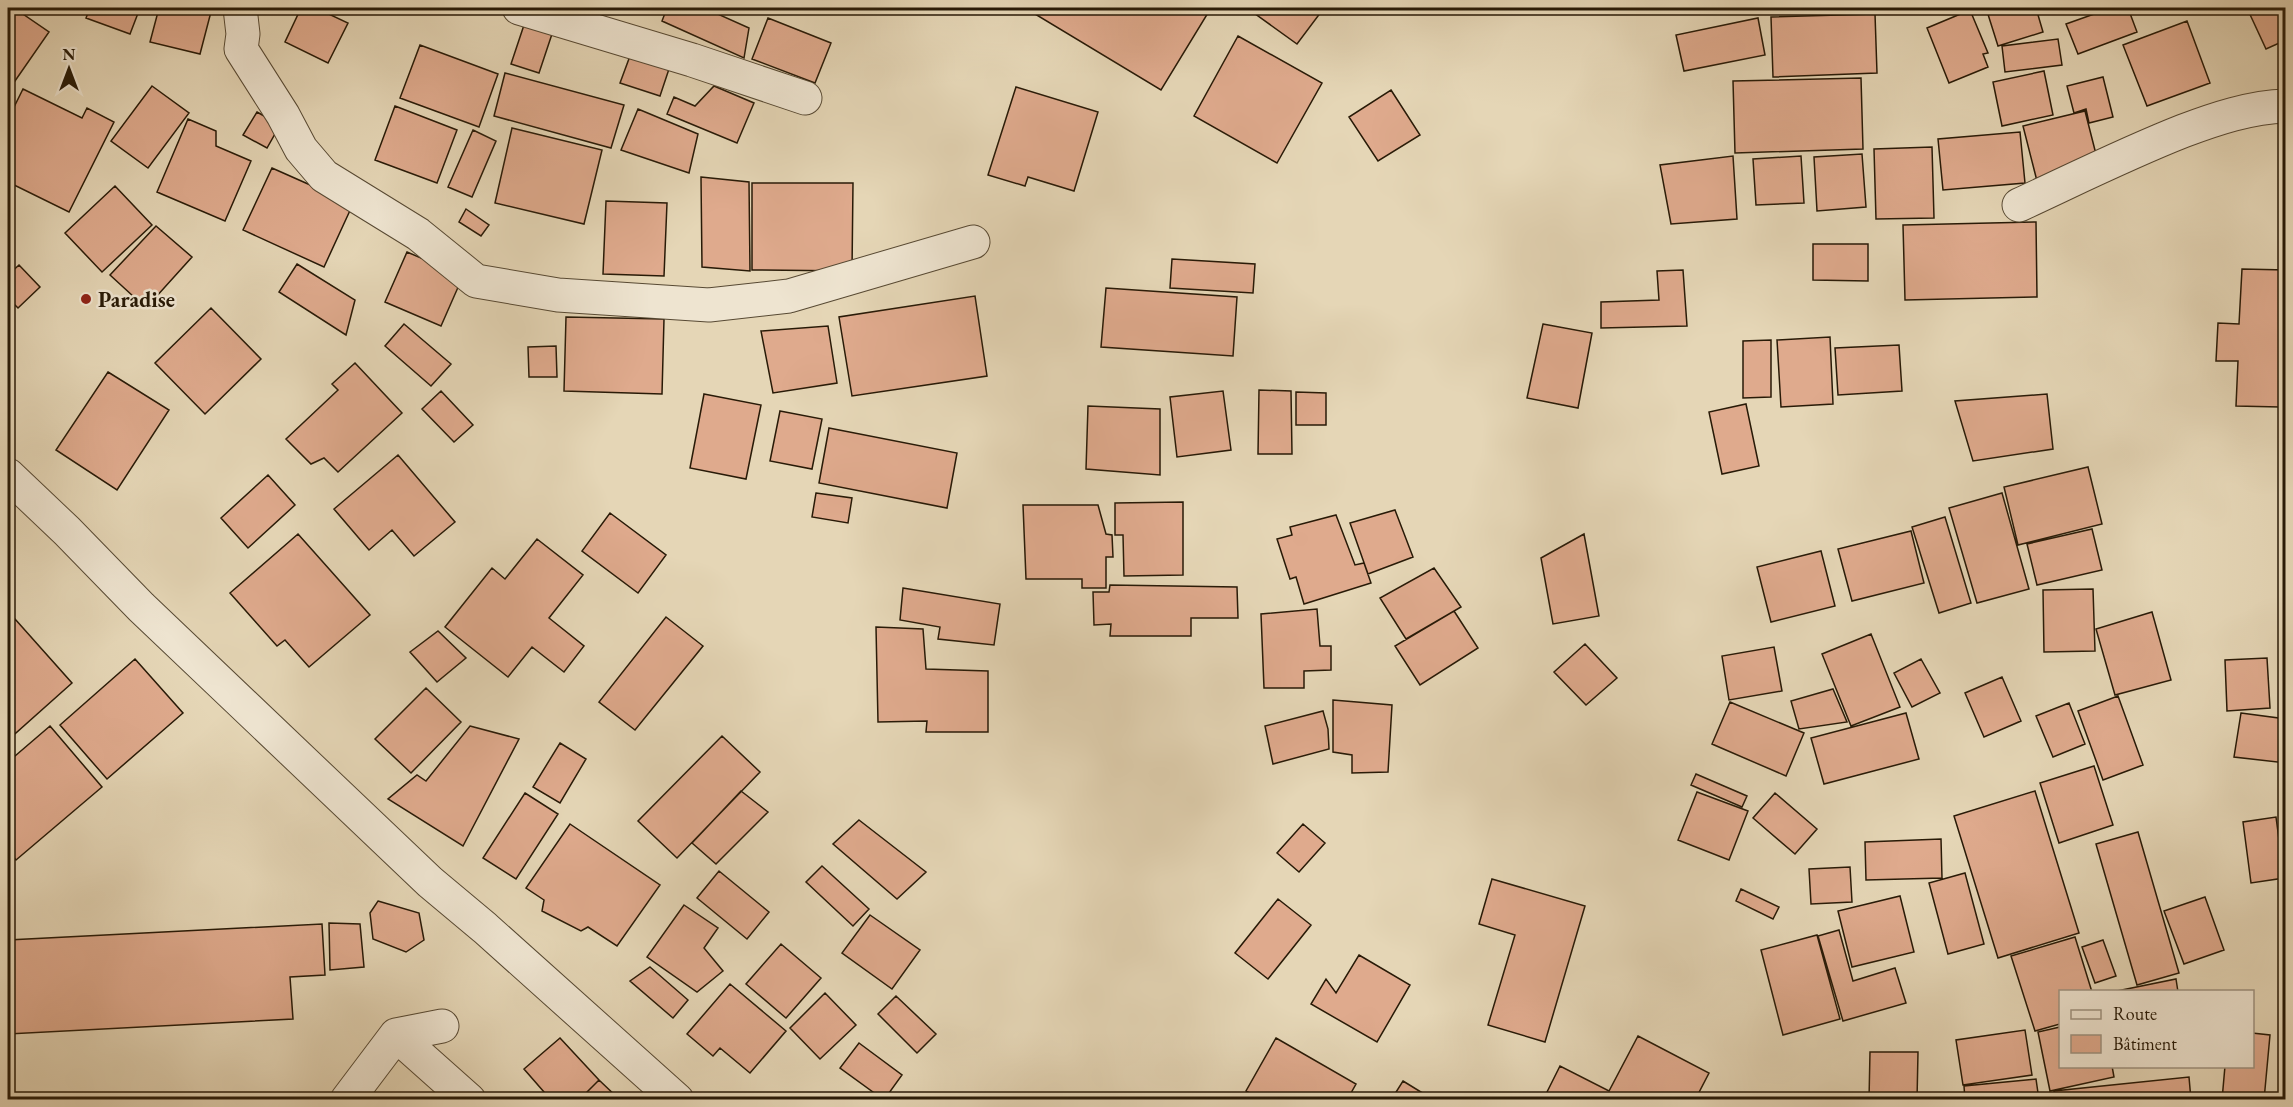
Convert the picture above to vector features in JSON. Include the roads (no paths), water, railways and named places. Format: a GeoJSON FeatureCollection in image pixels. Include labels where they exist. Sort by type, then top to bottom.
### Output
{"type":"FeatureCollection","features":[{"type":"Feature","properties":{"kind":"street"},"geometry":{"type":"LineString","coordinates":[[240,8],[243,34],[241,49],[302,149],[324,176],[418,234],[476,281],[558,295],[709,305],[789,296],[973,243]]}},
{"type":"Feature","properties":{"kind":"street"},"geometry":{"type":"LineString","coordinates":[[519,8],[692,60],[805,98]]}},
{"type":"Feature","properties":{"kind":"street"},"geometry":{"type":"LineString","coordinates":[[2019,206],[2140,148],[2205,123],[2273,106],[2286,106]]}},
{"type":"Feature","properties":{"kind":"street"},"geometry":{"type":"LineString","coordinates":[[8,474],[141,607],[430,882],[485,928],[677,1100]]}},
{"type":"Feature","properties":{"kind":"street"},"geometry":{"type":"LineString","coordinates":[[347,1100],[396,1035],[442,1026]]}},
{"type":"Feature","properties":{"kind":"street"},"geometry":{"type":"LineString","coordinates":[[396,1035],[469,1100]]}},
{"type":"Feature","properties":{"kind":"place","name":"Paradise"},"geometry":{"type":"Point","coordinates":[86,299]}}]}
